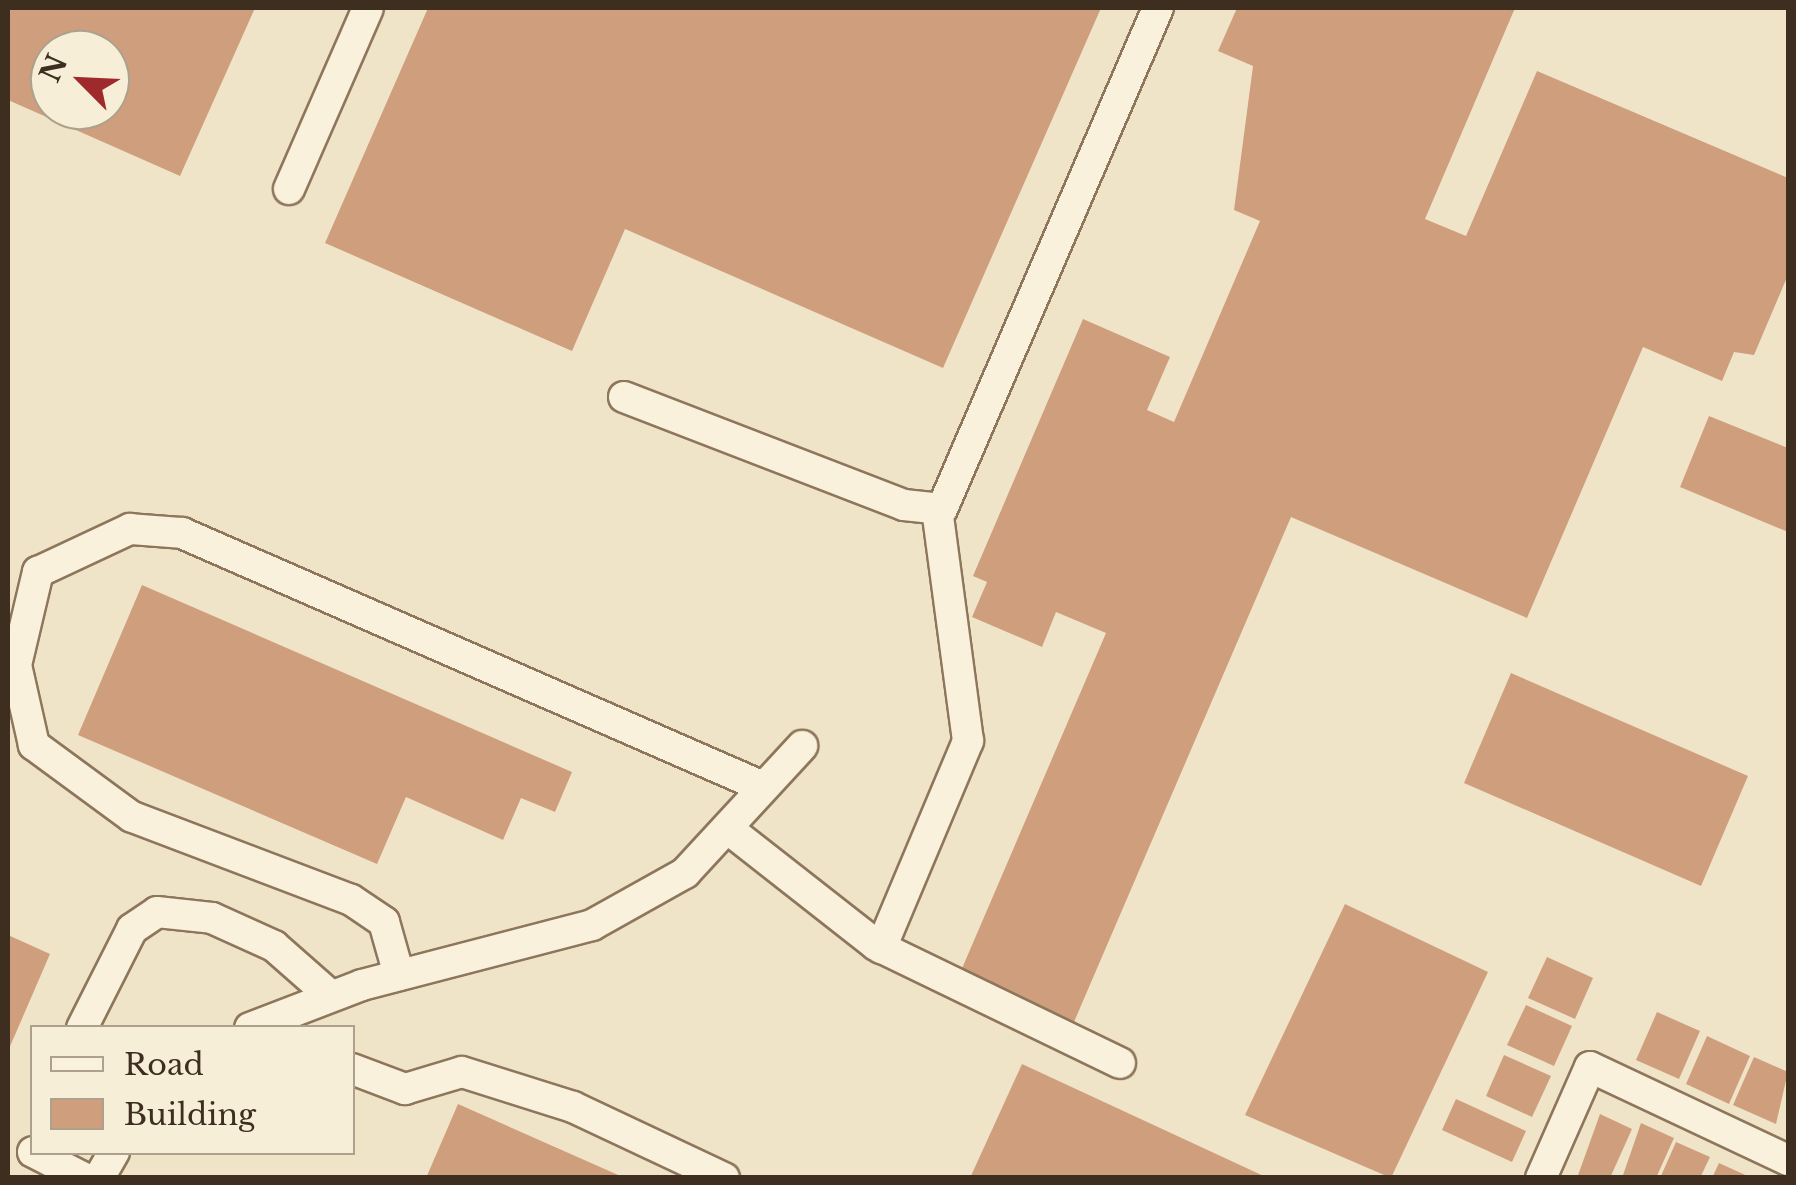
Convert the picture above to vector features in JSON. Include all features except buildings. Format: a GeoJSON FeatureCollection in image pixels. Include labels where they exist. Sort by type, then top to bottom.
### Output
{"type":"FeatureCollection","features":[{"type":"Feature","properties":{"kind":"street"},"geometry":{"type":"LineString","coordinates":[[289,189],[368,8]]}},
{"type":"Feature","properties":{"kind":"street"},"geometry":{"type":"LineString","coordinates":[[881,948],[968,741],[937,508],[1158,8]]}},
{"type":"Feature","properties":{"kind":"street"},"geometry":{"type":"LineString","coordinates":[[624,397],[904,505],[937,508]]}},
{"type":"Feature","properties":{"kind":"street"},"geometry":{"type":"LineString","coordinates":[[399,976],[384,922],[352,900],[132,818],[34,745],[16,665],[38,572],[130,529],[182,533],[764,787]]}},
{"type":"Feature","properties":{"kind":"street"},"geometry":{"type":"LineString","coordinates":[[259,1025],[330,996],[592,925],[685,873],[802,746]]}},
{"type":"Feature","properties":{"kind":"street"},"geometry":{"type":"LineString","coordinates":[[727,828],[881,948],[1120,1063]]}},
{"type":"Feature","properties":{"kind":"street"},"geometry":{"type":"LineString","coordinates":[[84,1025],[132,928],[157,912],[212,918],[274,946],[330,996]]}},
{"type":"Feature","properties":{"kind":"street"},"geometry":{"type":"LineString","coordinates":[[1541,1178],[1590,1067],[1788,1160]]}},
{"type":"Feature","properties":{"kind":"street"},"geometry":{"type":"LineString","coordinates":[[355,1070],[405,1089],[462,1072],[573,1107],[724,1178]]}},
{"type":"Feature","properties":{"kind":"street"},"geometry":{"type":"LineString","coordinates":[[41,1155],[84,1178]]}},
{"type":"Feature","properties":{"kind":"street"},"geometry":{"type":"LineString","coordinates":[[100,1178],[112,1155]]}}]}
